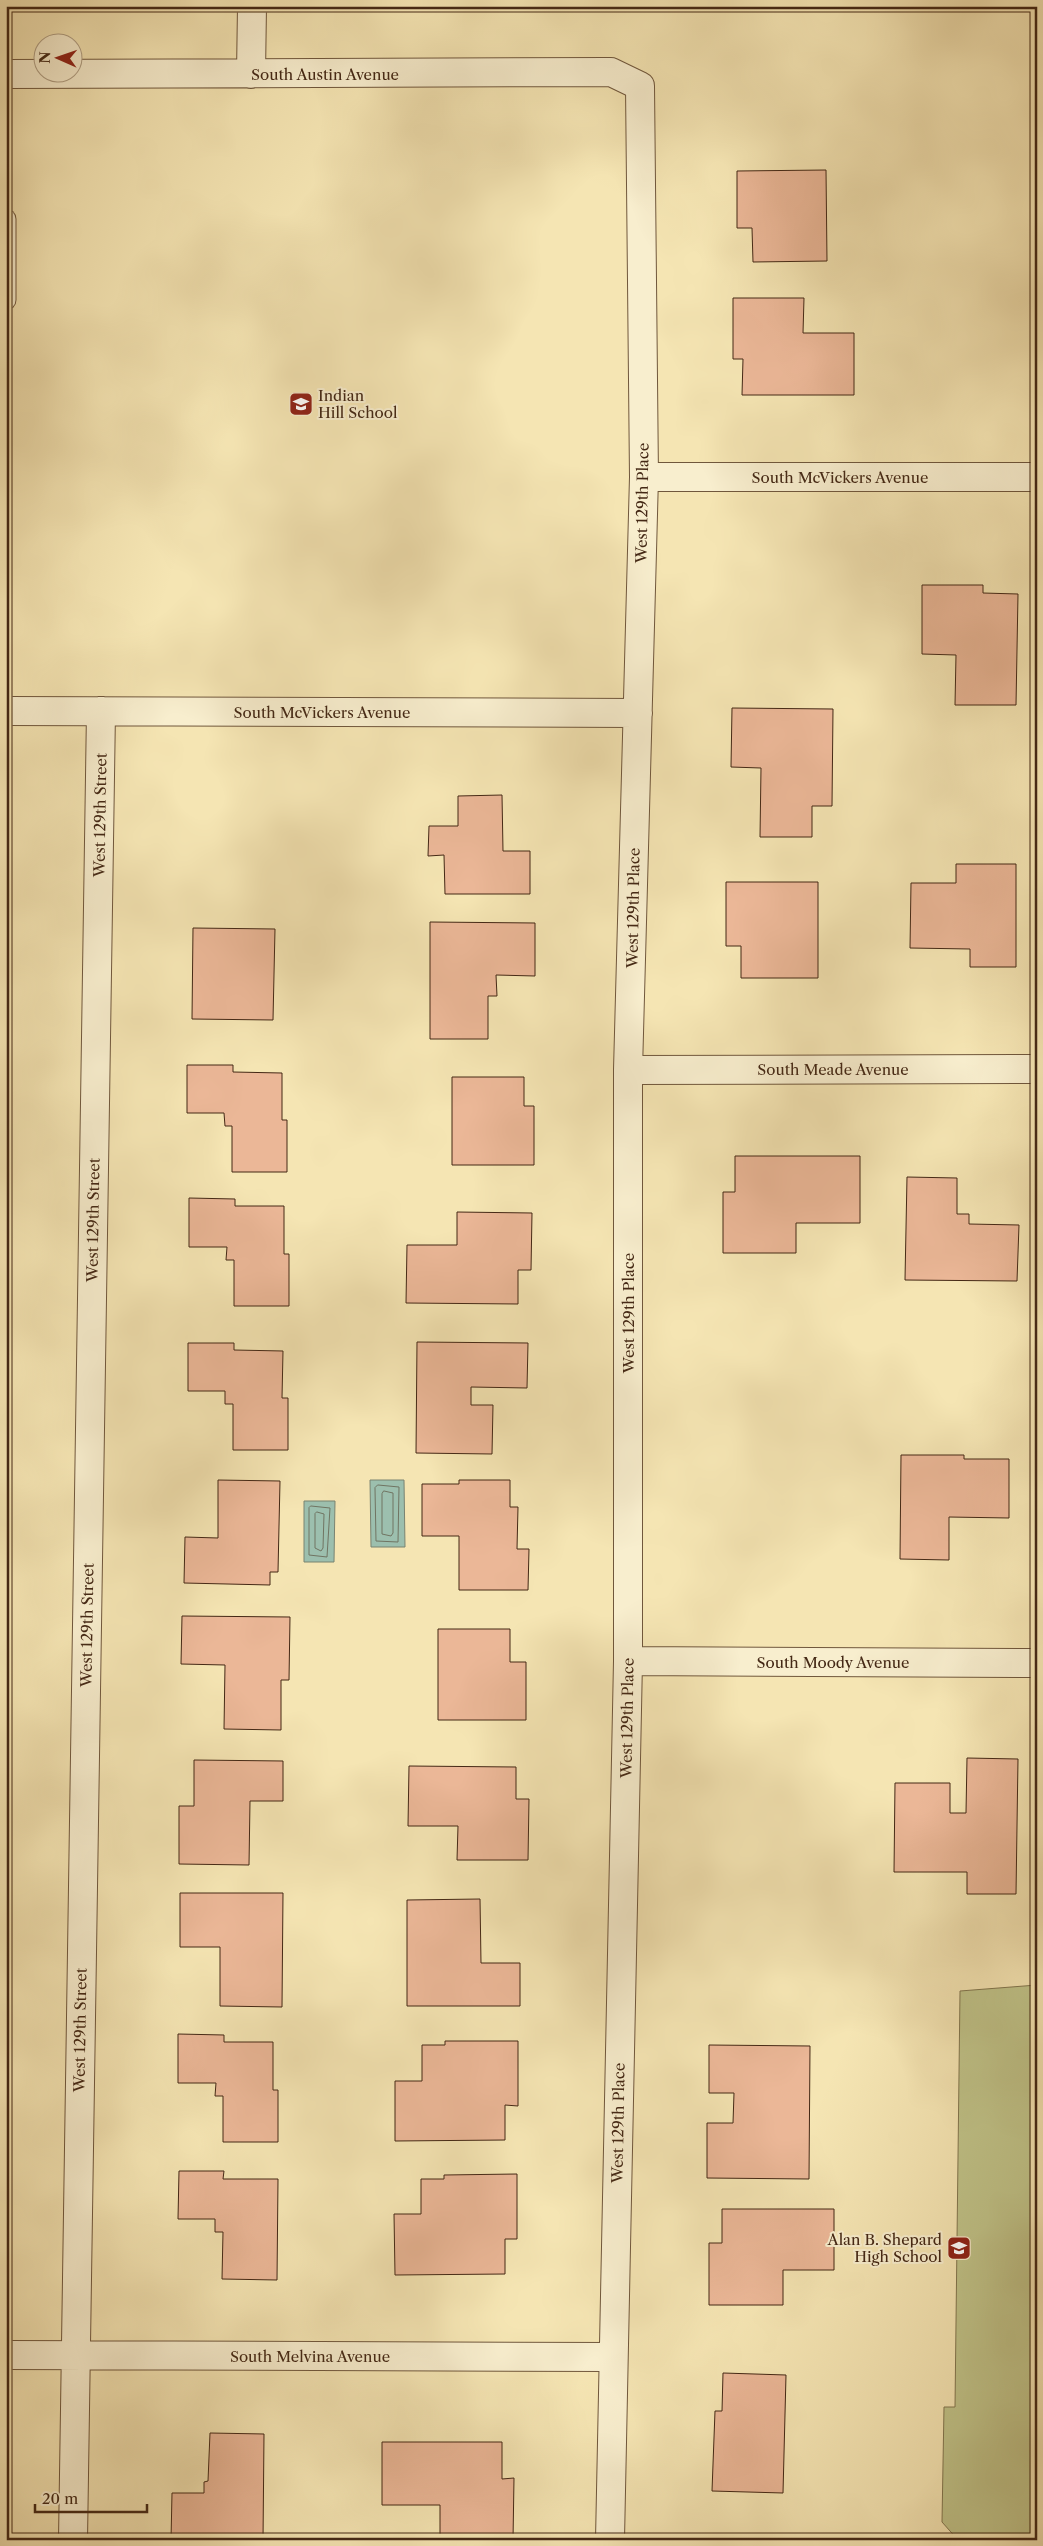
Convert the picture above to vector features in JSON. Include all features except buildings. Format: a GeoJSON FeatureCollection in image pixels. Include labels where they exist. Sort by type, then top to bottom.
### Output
{"type":"FeatureCollection","features":[{"type":"Feature","properties":{"kind":"street"},"geometry":{"type":"LineString","coordinates":[[251,74],[252,6]]}},
{"type":"Feature","properties":{"kind":"street","name":"South Austin Avenue"},"geometry":{"type":"LineString","coordinates":[[6,74],[611,72],[640,86]]}},
{"type":"Feature","properties":{"kind":"street","name":"West 129th Place"},"geometry":{"type":"LineString","coordinates":[[610,2540],[628,1661],[628,1070],[644,477],[640,86]]}},
{"type":"Feature","properties":{"kind":"street","name":"South McVickers Avenue"},"geometry":{"type":"LineString","coordinates":[[644,477],[1037,477]]}},
{"type":"Feature","properties":{"kind":"street","name":"South McVickers Avenue"},"geometry":{"type":"LineString","coordinates":[[6,710],[638,713]]}},
{"type":"Feature","properties":{"kind":"street","name":"West 129th Street"},"geometry":{"type":"LineString","coordinates":[[73,2540],[101,711]]}},
{"type":"Feature","properties":{"kind":"street","name":"South Meade Avenue"},"geometry":{"type":"LineString","coordinates":[[628,1070],[1037,1068]]}},
{"type":"Feature","properties":{"kind":"street","name":"South Moody Avenue"},"geometry":{"type":"LineString","coordinates":[[628,1661],[1037,1663]]}},
{"type":"Feature","properties":{"kind":"street","name":"South Melvina Avenue"},"geometry":{"type":"LineString","coordinates":[[6,2355],[613,2357]]}},
{"type":"Feature","properties":{"kind":"lane"},"geometry":{"type":"LineString","coordinates":[[6,219],[6,300]]}},
{"type":"Feature","properties":{"kind":"green space"},"geometry":{"type":"Polygon","coordinates":[[[1037,1985],[1037,2540],[958,2540],[942,2522],[944,2407],[955,2407],[960,1991],[1037,1985]]]}},
{"type":"Feature","properties":{"kind":"water"},"geometry":{"type":"Polygon","coordinates":[[[370,1480],[404,1480],[405,1547],[371,1547],[370,1480]]]}},
{"type":"Feature","properties":{"kind":"water"},"geometry":{"type":"Polygon","coordinates":[[[304,1501],[335,1501],[334,1562],[304,1562],[304,1501]]]}},
{"type":"Feature","properties":{"kind":"place","name":"Indian Hill School"},"geometry":{"type":"Point","coordinates":[301,404]}},
{"type":"Feature","properties":{"kind":"place","name":"Alan B. Shepard High School"},"geometry":{"type":"Point","coordinates":[959,2248]}}]}
